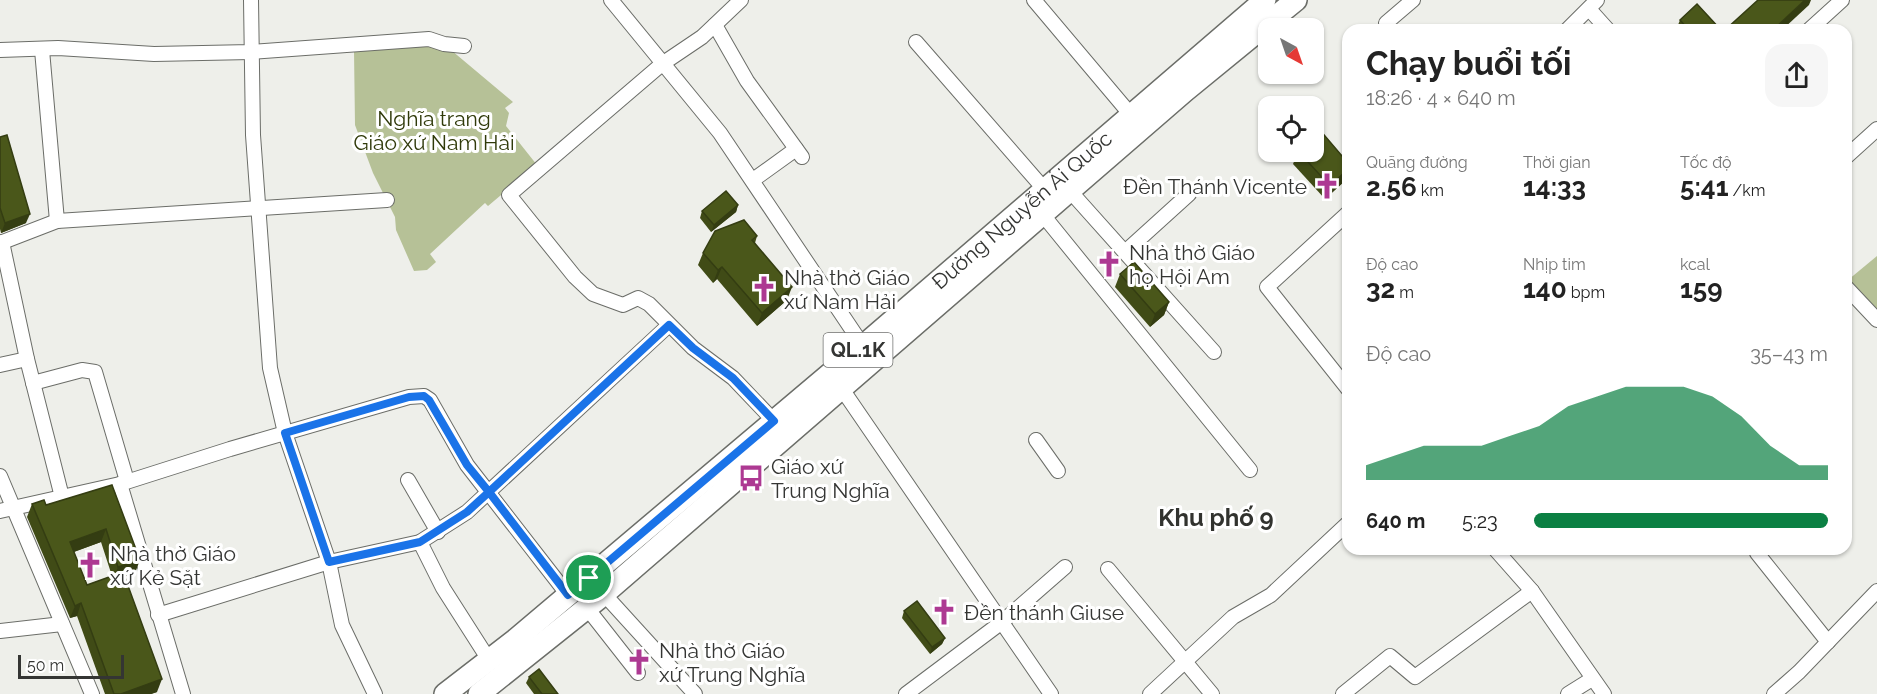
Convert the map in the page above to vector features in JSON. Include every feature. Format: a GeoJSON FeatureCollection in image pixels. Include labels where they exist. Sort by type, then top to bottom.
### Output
{"type":"FeatureCollection","features":[{"type":"Feature","properties":{"kind":"main road","name":"Đường Nguyễn Ái Quốc"},"geometry":{"type":"LineString","coordinates":[[445,694],[589,578],[1265,0]]}},
{"type":"Feature","properties":{"kind":"main road","name":"Đường Nguyễn Ái Quốc"},"geometry":{"type":"LineString","coordinates":[[479,694],[604,594],[1186,90],[1296,0]]}},
{"type":"Feature","properties":{"kind":"main road"},"geometry":{"type":"LineString","coordinates":[[589,578],[604,594]]}},
{"type":"Feature","properties":{"kind":"street"},"geometry":{"type":"LineString","coordinates":[[250,0],[258,208],[270,368],[285,433],[329,562],[342,626],[375,694]]}},
{"type":"Feature","properties":{"kind":"street"},"geometry":{"type":"LineString","coordinates":[[611,0],[720,133],[863,346]]}},
{"type":"Feature","properties":{"kind":"street"},"geometry":{"type":"LineString","coordinates":[[741,0],[702,37],[662,64],[509,195],[535,231],[593,294],[622,304],[638,298],[649,304],[693,348],[733,378],[774,421]]}},
{"type":"Feature","properties":{"kind":"street"},"geometry":{"type":"LineString","coordinates":[[1034,0],[1131,115]]}},
{"type":"Feature","properties":{"kind":"street"},"geometry":{"type":"LineString","coordinates":[[1386,23],[1413,0]]}},
{"type":"Feature","properties":{"kind":"street"},"geometry":{"type":"LineString","coordinates":[[1816,24],[1842,0]]}},
{"type":"Feature","properties":{"kind":"street"},"geometry":{"type":"LineString","coordinates":[[1573,24],[1594,5],[1605,24]]}},
{"type":"Feature","properties":{"kind":"street"},"geometry":{"type":"LineString","coordinates":[[716,25],[747,81],[799,153],[753,180]]}},
{"type":"Feature","properties":{"kind":"street"},"geometry":{"type":"LineString","coordinates":[[0,50],[58,48],[154,54],[251,52],[429,39],[444,44],[464,46]]}},
{"type":"Feature","properties":{"kind":"street"},"geometry":{"type":"LineString","coordinates":[[916,42],[1045,190]]}},
{"type":"Feature","properties":{"kind":"street"},"geometry":{"type":"LineString","coordinates":[[42,50],[57,221]]}},
{"type":"Feature","properties":{"kind":"street"},"geometry":{"type":"LineString","coordinates":[[1852,152],[1877,129]]}},
{"type":"Feature","properties":{"kind":"street"},"geometry":{"type":"LineString","coordinates":[[1071,191],[1214,352]]}},
{"type":"Feature","properties":{"kind":"street"},"geometry":{"type":"LineString","coordinates":[[1125,252],[1189,194]]}},
{"type":"Feature","properties":{"kind":"street"},"geometry":{"type":"LineString","coordinates":[[62,496],[27,359],[1,242],[57,221],[387,200]]}},
{"type":"Feature","properties":{"kind":"street"},"geometry":{"type":"LineString","coordinates":[[1043,215],[1250,471]]}},
{"type":"Feature","properties":{"kind":"street"},"geometry":{"type":"LineString","coordinates":[[1342,219],[1267,288],[1342,382]]}},
{"type":"Feature","properties":{"kind":"street"},"geometry":{"type":"LineString","coordinates":[[1852,298],[1877,320]]}},
{"type":"Feature","properties":{"kind":"street"},"geometry":{"type":"LineString","coordinates":[[158,615],[329,562],[420,542],[438,532],[467,512],[669,325]]}},
{"type":"Feature","properties":{"kind":"street"},"geometry":{"type":"LineString","coordinates":[[0,365],[27,359]]}},
{"type":"Feature","properties":{"kind":"street"},"geometry":{"type":"LineString","coordinates":[[33,383],[82,370],[95,372],[158,615],[183,694]]}},
{"type":"Feature","properties":{"kind":"street"},"geometry":{"type":"LineString","coordinates":[[842,389],[1051,694]]}},
{"type":"Feature","properties":{"kind":"street"},"geometry":{"type":"LineString","coordinates":[[6,510],[123,483],[409,397],[424,396],[429,400],[467,465],[568,595]]}},
{"type":"Feature","properties":{"kind":"street"},"geometry":{"type":"LineString","coordinates":[[1036,440],[1058,471]]}},
{"type":"Feature","properties":{"kind":"street"},"geometry":{"type":"LineString","coordinates":[[0,476],[6,510],[62,624],[92,694]]}},
{"type":"Feature","properties":{"kind":"street"},"geometry":{"type":"LineString","coordinates":[[408,480],[438,532]]}},
{"type":"Feature","properties":{"kind":"street"},"geometry":{"type":"LineString","coordinates":[[1150,694],[1233,617],[1271,595],[1342,530]]}},
{"type":"Feature","properties":{"kind":"street"},"geometry":{"type":"LineString","coordinates":[[420,542],[438,579],[489,660]]}},
{"type":"Feature","properties":{"kind":"street"},"geometry":{"type":"LineString","coordinates":[[1500,555],[1532,591],[1604,694]]}},
{"type":"Feature","properties":{"kind":"street"},"geometry":{"type":"LineString","coordinates":[[1759,555],[1828,642]]}},
{"type":"Feature","properties":{"kind":"street"},"geometry":{"type":"LineString","coordinates":[[906,694],[1002,622],[1065,567]]}},
{"type":"Feature","properties":{"kind":"street"},"geometry":{"type":"LineString","coordinates":[[1108,569],[1212,694]]}},
{"type":"Feature","properties":{"kind":"street"},"geometry":{"type":"LineString","coordinates":[[1343,694],[1390,656],[1415,677],[1532,591]]}},
{"type":"Feature","properties":{"kind":"street"},"geometry":{"type":"LineString","coordinates":[[1774,694],[1877,591]]}},
{"type":"Feature","properties":{"kind":"street"},"geometry":{"type":"LineString","coordinates":[[604,594],[695,694]]}},
{"type":"Feature","properties":{"kind":"street"},"geometry":{"type":"LineString","coordinates":[[587,608],[638,673]]}},
{"type":"Feature","properties":{"kind":"street"},"geometry":{"type":"LineString","coordinates":[[0,631],[62,624]]}},
{"type":"Feature","properties":{"kind":"street"},"geometry":{"type":"LineString","coordinates":[[1568,694],[1592,679]]}},
{"type":"Feature","properties":{"kind":"green space","name":"Nghĩa trang Giáo xứ Nam Hải"},"geometry":{"type":"Polygon","coordinates":[[[428,44],[451,50],[513,102],[505,108],[509,113],[506,126],[537,165],[488,206],[485,203],[430,254],[436,262],[427,270],[414,271],[396,230],[395,217],[373,173],[355,125],[354,51],[428,44]]]}},
{"type":"Feature","properties":{"kind":"green space"},"geometry":{"type":"Polygon","coordinates":[[[1877,256],[1877,312],[1852,284],[1852,277],[1877,256]]]}},
{"type":"Feature","properties":{"kind":"building"},"geometry":{"type":"Polygon","coordinates":[[[1758,0],[1805,0],[1779,24],[1732,24],[1758,0]]]}},
{"type":"Feature","properties":{"kind":"building"},"geometry":{"type":"Polygon","coordinates":[[[1697,4],[1715,24],[1684,24],[1680,20],[1697,4]]]}},
{"type":"Feature","properties":{"kind":"building"},"geometry":{"type":"Polygon","coordinates":[[[7,135],[30,214],[5,223],[0,208],[0,137],[7,135]]]}},
{"type":"Feature","properties":{"kind":"building"},"geometry":{"type":"Polygon","coordinates":[[[1324,135],[1342,156],[1342,175],[1330,186],[1308,162],[1324,162],[1324,135]]]}},
{"type":"Feature","properties":{"kind":"building"},"geometry":{"type":"Polygon","coordinates":[[[726,191],[738,205],[714,225],[702,211],[726,191]]]}},
{"type":"Feature","properties":{"kind":"building"},"geometry":{"type":"Polygon","coordinates":[[[744,220],[757,236],[752,240],[792,287],[762,313],[722,267],[718,270],[703,253],[715,231],[744,220]]]}},
{"type":"Feature","properties":{"kind":"building"},"geometry":{"type":"Polygon","coordinates":[[[1134,262],[1169,302],[1155,314],[1120,274],[1134,262]]]}},
{"type":"Feature","properties":{"kind":"building"},"geometry":{"type":"Polygon","coordinates":[[[112,485],[140,560],[118,567],[106,529],[70,542],[87,585],[123,572],[162,679],[121,694],[114,694],[81,603],[75,606],[32,504],[44,500],[46,505],[112,485]]]}},
{"type":"Feature","properties":{"kind":"building"},"geometry":{"type":"Polygon","coordinates":[[[917,601],[945,638],[932,647],[904,611],[917,601]]]}},
{"type":"Feature","properties":{"kind":"building"},"geometry":{"type":"Polygon","coordinates":[[[539,669],[558,694],[542,694],[529,677],[539,669]]]}},
{"type":"Feature","properties":{"kind":"place","name":"Đền Thánh Vicente"},"geometry":{"type":"Point","coordinates":[1327,186]}},
{"type":"Feature","properties":{"kind":"place","name":"Nhà thờ Giáo họ Hội Am"},"geometry":{"type":"Point","coordinates":[1109,264]}},
{"type":"Feature","properties":{"kind":"place","name":"Nhà thờ Giáo xứ Nam Hải"},"geometry":{"type":"Point","coordinates":[764,289]}},
{"type":"Feature","properties":{"kind":"place","name":"Giáo xứ Trung Nghĩa"},"geometry":{"type":"Point","coordinates":[751,478]}},
{"type":"Feature","properties":{"kind":"place","name":"Nhà thờ Giáo xứ Kẻ Sặt"},"geometry":{"type":"Point","coordinates":[90,565]}},
{"type":"Feature","properties":{"kind":"place","name":"Đền thánh Giuse"},"geometry":{"type":"Point","coordinates":[944,612]}},
{"type":"Feature","properties":{"kind":"place","name":"Nhà thờ Giáo xứ Trung Nghĩa"},"geometry":{"type":"Point","coordinates":[639,662]}},
{"type":"Feature","properties":{"kind":"district","name":"Khu phố 9"},"geometry":{"type":"Point","coordinates":[1216,517]}},
{"type":"Feature","properties":{"kind":"route"},"geometry":{"type":"LineString","coordinates":[[589,578],[568,595],[489,492],[443,530],[420,542],[329,562],[285,433],[409,397],[424,396],[429,400],[467,465],[489,492],[669,325],[693,348],[733,378],[774,421],[589,578]]}}]}
